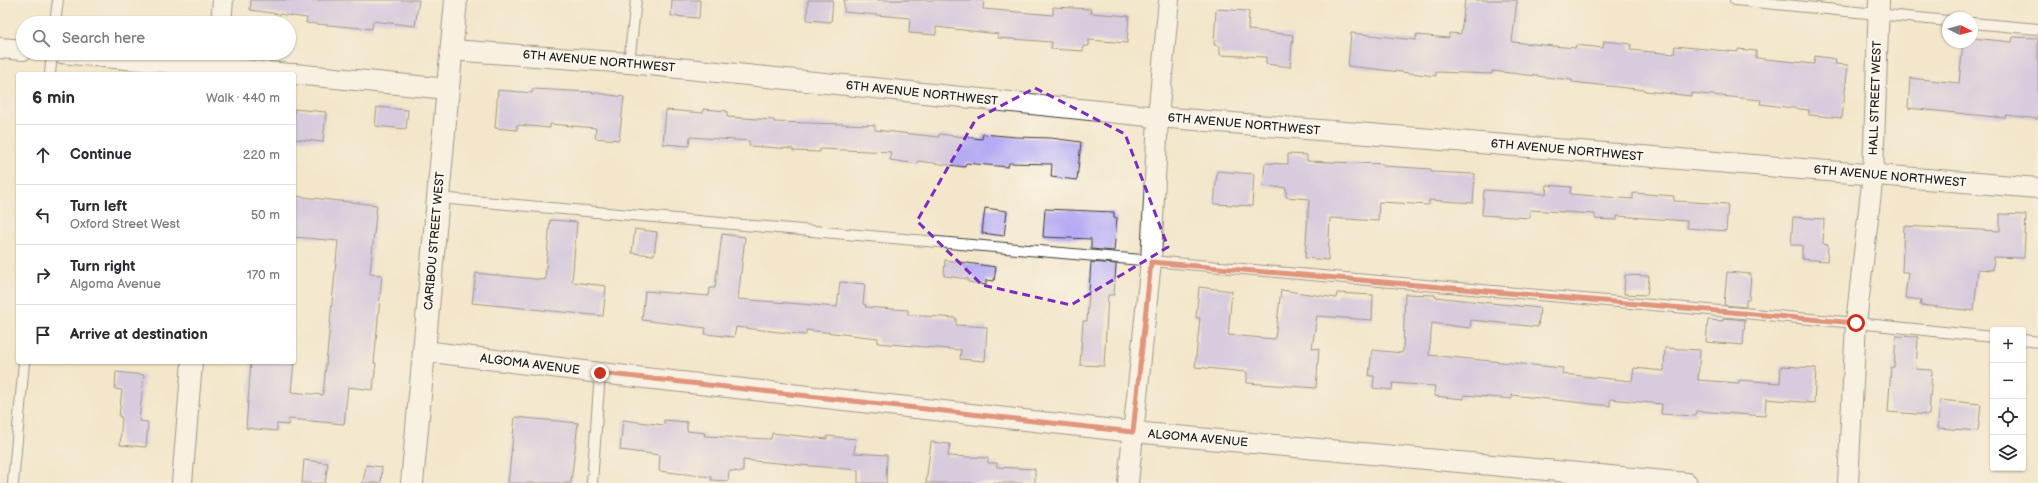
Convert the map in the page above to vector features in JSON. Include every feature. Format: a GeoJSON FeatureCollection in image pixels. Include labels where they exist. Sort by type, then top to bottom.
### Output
{"type":"FeatureCollection","features":[{"type":"Feature","properties":{"kind":"street"},"geometry":{"type":"LineString","coordinates":[[222,16],[224,0]]}},
{"type":"Feature","properties":{"kind":"street","name":"CARIBOU STREET WEST"},"geometry":{"type":"LineString","coordinates":[[412,483],[456,0]]}},
{"type":"Feature","properties":{"kind":"street"},"geometry":{"type":"LineString","coordinates":[[1128,483],[1151,262],[1158,117],[1169,0]]}},
{"type":"Feature","properties":{"kind":"street","name":"HALL STREET WEST"},"geometry":{"type":"LineString","coordinates":[[1848,483],[1856,323],[1873,174],[1878,7]]}},
{"type":"Feature","properties":{"kind":"street"},"geometry":{"type":"LineString","coordinates":[[0,48],[16,49]]}},
{"type":"Feature","properties":{"kind":"street","name":"6TH AVENUE NORTHWEST"},"geometry":{"type":"LineString","coordinates":[[452,50],[629,63],[1158,117],[2038,188]]}},
{"type":"Feature","properties":{"kind":"street"},"geometry":{"type":"LineString","coordinates":[[152,60],[217,65],[274,72]]}},
{"type":"Feature","properties":{"kind":"street"},"geometry":{"type":"LineString","coordinates":[[296,74],[448,89]]}},
{"type":"Feature","properties":{"kind":"street","name":"ALGOMA AVENUE"},"geometry":{"type":"LineString","coordinates":[[424,351],[600,373],[1133,432],[1687,483]]}},
{"type":"Feature","properties":{"kind":"street"},"geometry":{"type":"LineString","coordinates":[[182,483],[192,364]]}},
{"type":"Feature","properties":{"kind":"lane"},"geometry":{"type":"LineString","coordinates":[[56,16],[58,0]]}},
{"type":"Feature","properties":{"kind":"lane"},"geometry":{"type":"LineString","coordinates":[[629,63],[636,0]]}},
{"type":"Feature","properties":{"kind":"lane"},"geometry":{"type":"LineString","coordinates":[[1735,0],[1878,7],[1942,20]]}},
{"type":"Feature","properties":{"kind":"lane"},"geometry":{"type":"LineString","coordinates":[[1978,24],[2038,29]]}},
{"type":"Feature","properties":{"kind":"lane"},"geometry":{"type":"LineString","coordinates":[[50,72],[51,60]]}},
{"type":"Feature","properties":{"kind":"lane"},"geometry":{"type":"LineString","coordinates":[[438,198],[1856,323],[1990,337]]}},
{"type":"Feature","properties":{"kind":"lane"},"geometry":{"type":"LineString","coordinates":[[2026,340],[2038,342]]}},
{"type":"Feature","properties":{"kind":"lane"},"geometry":{"type":"LineString","coordinates":[[13,483],[24,364]]}},
{"type":"Feature","properties":{"kind":"lane"},"geometry":{"type":"LineString","coordinates":[[592,483],[600,373]]}},
{"type":"Feature","properties":{"kind":"highlighted area"},"geometry":{"type":"Polygon","coordinates":[[[1035,88],[1125,134],[1168,247],[1071,305],[982,285],[917,221],[976,119],[1035,88]]]}},
{"type":"Feature","properties":{"kind":"building"},"geometry":{"type":"Polygon","coordinates":[[[251,0],[419,0],[415,26],[373,21],[372,29],[306,23],[307,18],[250,10],[251,0]]]}},
{"type":"Feature","properties":{"kind":"building"},"geometry":{"type":"Polygon","coordinates":[[[672,0],[700,0],[699,18],[671,16],[672,0]]]}},
{"type":"Feature","properties":{"kind":"building"},"geometry":{"type":"Polygon","coordinates":[[[808,0],[833,0],[831,22],[807,20],[808,0]]]}},
{"type":"Feature","properties":{"kind":"building"},"geometry":{"type":"Polygon","coordinates":[[[844,0],[984,0],[983,9],[1053,15],[1053,7],[1091,9],[1090,13],[1129,16],[1127,43],[1089,40],[1089,46],[1084,46],[1083,51],[1051,49],[1052,42],[998,38],[998,34],[936,27],[936,35],[909,33],[910,18],[844,12],[844,0]]]}},
{"type":"Feature","properties":{"kind":"building"},"geometry":{"type":"Polygon","coordinates":[[[1465,0],[1517,0],[1512,42],[1575,48],[1576,45],[1603,48],[1604,41],[1631,44],[1630,50],[1674,54],[1675,46],[1738,52],[1738,49],[1756,51],[1756,58],[1814,64],[1815,56],[1836,59],[1835,64],[1848,65],[1842,118],[1809,115],[1809,110],[1760,104],[1761,100],[1691,93],[1691,96],[1492,71],[1492,74],[1436,72],[1436,76],[1348,66],[1351,33],[1416,40],[1416,35],[1449,38],[1449,33],[1461,34],[1465,0]]]}},
{"type":"Feature","properties":{"kind":"building"},"geometry":{"type":"Polygon","coordinates":[[[1216,9],[1249,11],[1248,30],[1293,35],[1290,67],[1266,64],[1266,57],[1220,55],[1220,46],[1214,45],[1216,9]]]}},
{"type":"Feature","properties":{"kind":"building"},"geometry":{"type":"Polygon","coordinates":[[[2013,37],[2038,38],[2038,119],[2006,115],[2005,118],[1908,108],[1910,78],[1959,83],[1962,48],[1978,48],[1978,39],[2012,42],[2013,37]]]}},
{"type":"Feature","properties":{"kind":"building"},"geometry":{"type":"Polygon","coordinates":[[[533,89],[589,92],[624,97],[619,140],[595,138],[596,128],[550,124],[550,128],[517,125],[517,130],[495,128],[498,90],[532,93],[533,89]]]}},
{"type":"Feature","properties":{"kind":"building"},"geometry":{"type":"Polygon","coordinates":[[[377,107],[408,110],[406,129],[375,126],[377,107]]]}},
{"type":"Feature","properties":{"kind":"building"},"geometry":{"type":"Polygon","coordinates":[[[296,109],[326,112],[323,142],[296,139],[296,109]]]}},
{"type":"Feature","properties":{"kind":"building"},"geometry":{"type":"Polygon","coordinates":[[[703,109],[727,111],[727,117],[774,120],[774,122],[875,125],[875,130],[939,137],[939,134],[982,139],[983,134],[1051,138],[1081,142],[1077,180],[1051,177],[1052,164],[1009,163],[1008,167],[966,163],[965,167],[918,161],[918,164],[890,160],[891,152],[820,149],[820,152],[793,151],[793,149],[749,146],[749,141],[690,137],[689,146],[663,144],[666,110],[703,113],[703,109]]]}},
{"type":"Feature","properties":{"kind":"building"},"geometry":{"type":"Polygon","coordinates":[[[1288,154],[1307,155],[1307,161],[1383,164],[1383,166],[1431,169],[1431,172],[1475,174],[1473,203],[1429,200],[1429,205],[1379,202],[1378,221],[1330,218],[1328,260],[1305,258],[1309,199],[1286,197],[1286,188],[1263,186],[1265,163],[1288,164],[1288,154]]]}},
{"type":"Feature","properties":{"kind":"building"},"geometry":{"type":"Polygon","coordinates":[[[1217,171],[1254,174],[1252,206],[1214,204],[1217,171]]]}},
{"type":"Feature","properties":{"kind":"building"},"geometry":{"type":"Polygon","coordinates":[[[1547,185],[1571,187],[1570,194],[1633,199],[1633,193],[1674,196],[1674,201],[1728,204],[1726,231],[1687,228],[1687,221],[1617,216],[1617,220],[1595,219],[1595,214],[1530,210],[1530,218],[1482,215],[1484,190],[1546,194],[1547,185]]]}},
{"type":"Feature","properties":{"kind":"building"},"geometry":{"type":"Polygon","coordinates":[[[296,196],[377,205],[370,274],[382,275],[373,390],[348,387],[344,424],[289,419],[288,425],[277,424],[277,431],[246,428],[251,364],[294,364],[291,392],[323,395],[338,241],[296,237],[296,196]]]}},
{"type":"Feature","properties":{"kind":"building"},"geometry":{"type":"Polygon","coordinates":[[[985,208],[1007,211],[1004,236],[982,233],[985,208]]]}},
{"type":"Feature","properties":{"kind":"building"},"geometry":{"type":"Polygon","coordinates":[[[1045,209],[1114,212],[1114,217],[1117,218],[1114,251],[1091,249],[1091,239],[1043,237],[1045,209]]]}},
{"type":"Feature","properties":{"kind":"building"},"geometry":{"type":"Polygon","coordinates":[[[2000,214],[2026,215],[2024,258],[1994,257],[1993,270],[1978,269],[1974,311],[1920,305],[1921,300],[1905,298],[1908,272],[1902,272],[1904,226],[2000,231],[2000,214]]]}},
{"type":"Feature","properties":{"kind":"building"},"geometry":{"type":"Polygon","coordinates":[[[1793,217],[1824,219],[1823,244],[1828,245],[1827,261],[1802,259],[1802,245],[1791,245],[1793,217]]]}},
{"type":"Feature","properties":{"kind":"building"},"geometry":{"type":"Polygon","coordinates":[[[550,220],[577,222],[572,282],[606,286],[603,316],[472,303],[476,273],[545,280],[550,220]]]}},
{"type":"Feature","properties":{"kind":"building"},"geometry":{"type":"Polygon","coordinates":[[[635,229],[657,232],[654,255],[632,253],[635,229]]]}},
{"type":"Feature","properties":{"kind":"building"},"geometry":{"type":"Polygon","coordinates":[[[722,234],[745,237],[738,299],[837,307],[840,282],[865,284],[863,304],[866,305],[865,307],[908,310],[908,315],[956,318],[956,325],[987,327],[985,361],[960,359],[961,350],[878,343],[878,338],[806,330],[806,335],[736,327],[734,337],[705,334],[706,328],[642,320],[645,291],[709,296],[710,288],[715,288],[722,234]]]}},
{"type":"Feature","properties":{"kind":"building"},"geometry":{"type":"Polygon","coordinates":[[[945,260],[996,267],[994,281],[986,280],[986,285],[968,282],[968,279],[944,276],[945,260]]]}},
{"type":"Feature","properties":{"kind":"building"},"geometry":{"type":"Polygon","coordinates":[[[1091,262],[1116,264],[1114,295],[1108,295],[1104,366],[1080,365],[1083,321],[1087,321],[1091,262]]]}},
{"type":"Feature","properties":{"kind":"building"},"geometry":{"type":"Polygon","coordinates":[[[1727,272],[1751,274],[1749,300],[1746,300],[1746,307],[1724,305],[1727,272]]]}},
{"type":"Feature","properties":{"kind":"building"},"geometry":{"type":"Polygon","coordinates":[[[1625,275],[1649,276],[1647,295],[1624,294],[1625,275]]]}},
{"type":"Feature","properties":{"kind":"building"},"geometry":{"type":"Polygon","coordinates":[[[1199,287],[1232,291],[1228,335],[1275,339],[1281,290],[1336,298],[1337,293],[1373,295],[1372,320],[1317,316],[1312,348],[1319,349],[1316,388],[1247,383],[1247,372],[1195,367],[1200,318],[1196,318],[1199,287]]]}},
{"type":"Feature","properties":{"kind":"building"},"geometry":{"type":"Polygon","coordinates":[[[1405,294],[1435,295],[1435,297],[1540,308],[1538,327],[1471,320],[1470,328],[1432,323],[1429,355],[1563,368],[1562,374],[1632,381],[1634,368],[1664,371],[1665,348],[1700,350],[1698,380],[1739,383],[1739,380],[1780,383],[1781,366],[1816,368],[1814,403],[1766,399],[1765,416],[1696,411],[1695,416],[1661,414],[1662,404],[1610,399],[1610,406],[1512,395],[1512,399],[1464,395],[1464,399],[1434,396],[1435,386],[1393,383],[1392,390],[1373,388],[1374,376],[1369,376],[1372,350],[1402,353],[1405,294]]]}},
{"type":"Feature","properties":{"kind":"building"},"geometry":{"type":"Polygon","coordinates":[[[1723,318],[1745,320],[1743,345],[1706,342],[1708,320],[1723,321],[1723,318]]]}},
{"type":"Feature","properties":{"kind":"building"},"geometry":{"type":"Polygon","coordinates":[[[1896,336],[1918,337],[1916,369],[1932,370],[1929,415],[1888,412],[1891,367],[1894,367],[1896,336]]]}},
{"type":"Feature","properties":{"kind":"building"},"geometry":{"type":"Polygon","coordinates":[[[116,372],[144,375],[139,421],[148,422],[146,447],[120,445],[122,417],[119,417],[122,390],[115,389],[116,372]]]}},
{"type":"Feature","properties":{"kind":"building"},"geometry":{"type":"Polygon","coordinates":[[[1940,400],[1981,404],[1978,431],[1938,428],[1940,400]]]}},
{"type":"Feature","properties":{"kind":"building"},"geometry":{"type":"Polygon","coordinates":[[[515,417],[578,423],[571,483],[508,483],[515,417]]]}},
{"type":"Feature","properties":{"kind":"building"},"geometry":{"type":"Polygon","coordinates":[[[623,420],[664,425],[664,420],[687,422],[687,431],[705,433],[704,436],[771,439],[772,433],[827,439],[827,436],[856,439],[854,453],[887,455],[886,483],[858,483],[858,470],[743,460],[743,472],[729,471],[728,481],[711,480],[711,477],[659,471],[660,455],[620,450],[623,420]]]}},
{"type":"Feature","properties":{"kind":"building"},"geometry":{"type":"Polygon","coordinates":[[[931,442],[950,444],[948,456],[988,458],[988,463],[997,463],[997,467],[1035,469],[1035,483],[926,483],[931,442]]]}},
{"type":"Feature","properties":{"kind":"building"},"geometry":{"type":"Polygon","coordinates":[[[304,460],[328,463],[325,483],[302,483],[304,460]]]}},
{"type":"Feature","properties":{"kind":"building"},"geometry":{"type":"Polygon","coordinates":[[[366,465],[382,467],[381,483],[363,483],[366,465]]]}},
{"type":"Feature","properties":{"kind":"route"},"geometry":{"type":"LineString","coordinates":[[600,373],[1133,432],[1151,262],[1856,323]]}}]}
